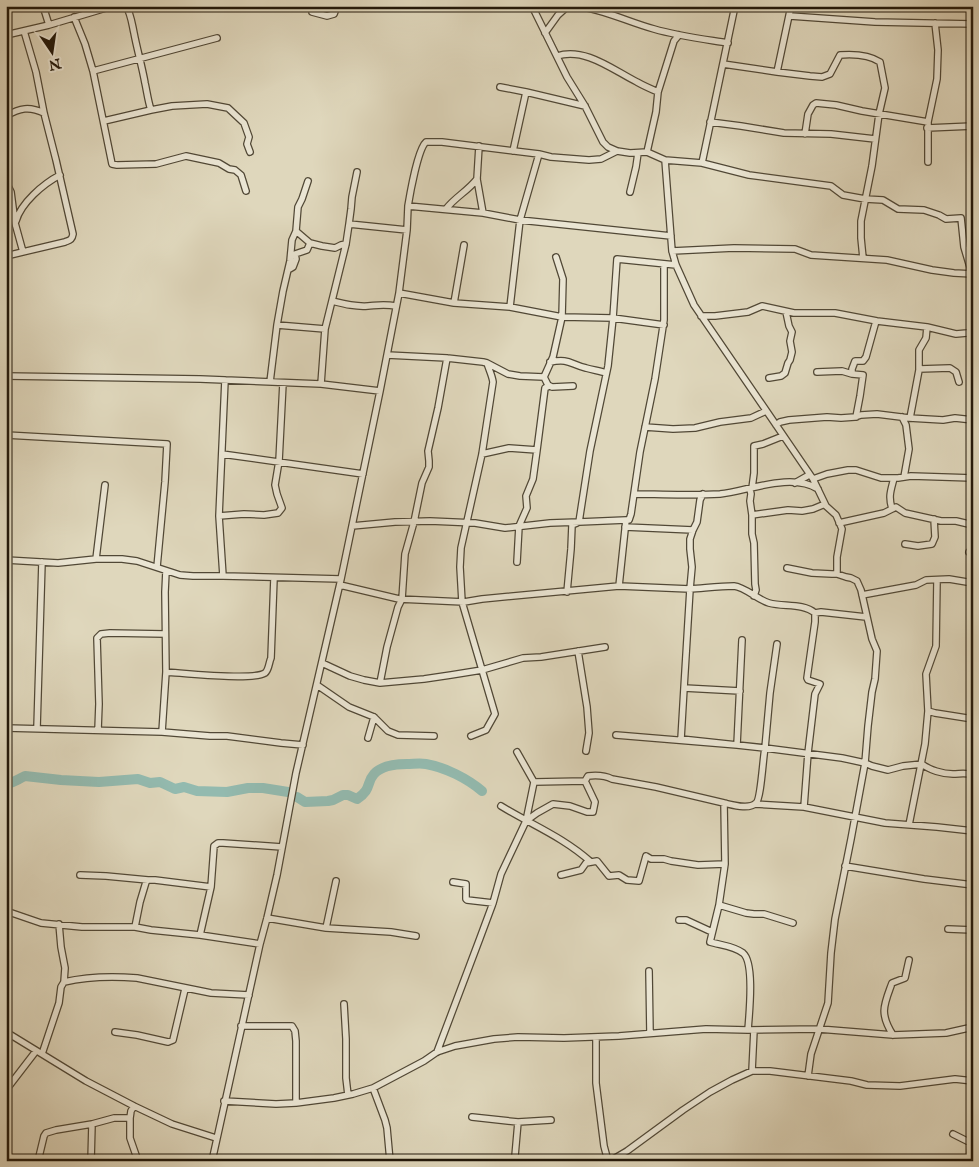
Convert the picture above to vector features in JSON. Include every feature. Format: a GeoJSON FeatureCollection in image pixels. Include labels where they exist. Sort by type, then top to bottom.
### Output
{"type":"FeatureCollection","features":[{"type":"Feature","properties":{"kind":"street"},"geometry":{"type":"LineString","coordinates":[[43,6],[49,25]]}},
{"type":"Feature","properties":{"kind":"street"},"geometry":{"type":"LineString","coordinates":[[6,35],[49,25],[106,8],[120,6]]}},
{"type":"Feature","properties":{"kind":"street"},"geometry":{"type":"LineString","coordinates":[[126,6],[132,22],[147,100],[151,110]]}},
{"type":"Feature","properties":{"kind":"street"},"geometry":{"type":"LineString","coordinates":[[313,6],[312,12],[327,16],[334,14],[337,6]]}},
{"type":"Feature","properties":{"kind":"street"},"geometry":{"type":"LineString","coordinates":[[532,6],[557,56],[608,147],[617,151],[647,152],[666,160],[702,163],[750,175],[832,186],[843,195],[883,200],[898,210],[924,210],[946,219],[961,218],[964,248],[972,274],[954,273],[887,260],[811,254],[795,249],[734,248],[672,251]]}},
{"type":"Feature","properties":{"kind":"street"},"geometry":{"type":"LineString","coordinates":[[545,32],[558,15],[568,6]]}},
{"type":"Feature","properties":{"kind":"street"},"geometry":{"type":"LineString","coordinates":[[576,6],[585,7],[653,29],[728,43]]}},
{"type":"Feature","properties":{"kind":"street"},"geometry":{"type":"LineString","coordinates":[[702,163],[735,6]]}},
{"type":"Feature","properties":{"kind":"street"},"geometry":{"type":"LineString","coordinates":[[777,72],[792,6]]}},
{"type":"Feature","properties":{"kind":"street"},"geometry":{"type":"LineString","coordinates":[[790,16],[875,22],[973,24]]}},
{"type":"Feature","properties":{"kind":"street"},"geometry":{"type":"LineString","coordinates":[[74,17],[93,71],[111,163],[156,164],[186,156],[219,163],[235,170],[241,174],[246,191]]}},
{"type":"Feature","properties":{"kind":"street"},"geometry":{"type":"LineString","coordinates":[[928,162],[928,125],[936,79],[938,50],[935,23]]}},
{"type":"Feature","properties":{"kind":"street"},"geometry":{"type":"LineString","coordinates":[[6,256],[65,242],[71,240],[73,234],[36,72],[24,31]]}},
{"type":"Feature","properties":{"kind":"street"},"geometry":{"type":"LineString","coordinates":[[647,152],[656,112],[658,92],[674,41],[679,35]]}},
{"type":"Feature","properties":{"kind":"street"},"geometry":{"type":"LineString","coordinates":[[93,71],[217,38]]}},
{"type":"Feature","properties":{"kind":"street"},"geometry":{"type":"LineString","coordinates":[[557,56],[569,53],[592,58],[658,92]]}},
{"type":"Feature","properties":{"kind":"street"},"geometry":{"type":"LineString","coordinates":[[723,64],[822,76],[830,74],[840,55],[854,54],[871,57],[880,62],[885,88],[861,221],[864,258]]}},
{"type":"Feature","properties":{"kind":"street"},"geometry":{"type":"LineString","coordinates":[[500,87],[585,106]]}},
{"type":"Feature","properties":{"kind":"street"},"geometry":{"type":"LineString","coordinates":[[513,151],[526,92]]}},
{"type":"Feature","properties":{"kind":"street"},"geometry":{"type":"LineString","coordinates":[[805,134],[808,114],[816,103],[836,105],[928,125],[973,126]]}},
{"type":"Feature","properties":{"kind":"street"},"geometry":{"type":"LineString","coordinates":[[104,121],[172,106],[207,104],[228,108],[244,123],[249,137],[247,144],[250,152]]}},
{"type":"Feature","properties":{"kind":"street"},"geometry":{"type":"LineString","coordinates":[[6,116],[27,108],[44,113]]}},
{"type":"Feature","properties":{"kind":"street"},"geometry":{"type":"LineString","coordinates":[[710,122],[784,133],[876,139]]}},
{"type":"Feature","properties":{"kind":"street"},"geometry":{"type":"LineString","coordinates":[[227,1161],[212,1160],[216,1138],[260,944],[268,918],[293,788],[363,474],[399,293],[411,184],[423,144],[426,142],[442,142],[539,154],[551,158],[589,160],[601,159],[617,151]]}},
{"type":"Feature","properties":{"kind":"street"},"geometry":{"type":"LineString","coordinates":[[479,146],[477,179],[482,213]]}},
{"type":"Feature","properties":{"kind":"street"},"geometry":{"type":"LineString","coordinates":[[630,192],[638,153]]}},
{"type":"Feature","properties":{"kind":"street"},"geometry":{"type":"LineString","coordinates":[[510,306],[520,220],[539,154]]}},
{"type":"Feature","properties":{"kind":"street"},"geometry":{"type":"LineString","coordinates":[[666,160],[672,251],[676,265],[701,316],[811,477],[826,504],[836,516],[842,529],[837,556],[837,574]]}},
{"type":"Feature","properties":{"kind":"street"},"geometry":{"type":"LineString","coordinates":[[321,384],[325,329],[346,244],[357,172]]}},
{"type":"Feature","properties":{"kind":"street"},"geometry":{"type":"LineString","coordinates":[[15,223],[21,209],[47,182],[60,175]]}},
{"type":"Feature","properties":{"kind":"street"},"geometry":{"type":"LineString","coordinates":[[446,209],[477,179]]}},
{"type":"Feature","properties":{"kind":"street"},"geometry":{"type":"LineString","coordinates":[[270,382],[282,291],[290,261],[292,240],[296,231],[298,207],[308,180]]}},
{"type":"Feature","properties":{"kind":"street"},"geometry":{"type":"LineString","coordinates":[[6,182],[11,192],[15,223],[23,252]]}},
{"type":"Feature","properties":{"kind":"street"},"geometry":{"type":"LineString","coordinates":[[408,206],[671,236]]}},
{"type":"Feature","properties":{"kind":"street"},"geometry":{"type":"LineString","coordinates":[[349,224],[407,230]]}},
{"type":"Feature","properties":{"kind":"street"},"geometry":{"type":"LineString","coordinates":[[296,231],[310,243],[335,248],[341,244],[346,244]]}},
{"type":"Feature","properties":{"kind":"street"},"geometry":{"type":"LineString","coordinates":[[288,270],[294,267],[295,254],[308,250],[310,243]]}},
{"type":"Feature","properties":{"kind":"street"},"geometry":{"type":"LineString","coordinates":[[454,303],[464,245]]}},
{"type":"Feature","properties":{"kind":"street"},"geometry":{"type":"LineString","coordinates":[[544,377],[553,357],[562,317],[563,279],[556,257]]}},
{"type":"Feature","properties":{"kind":"street"},"geometry":{"type":"LineString","coordinates":[[579,522],[590,452],[606,373],[613,318],[617,259],[676,265]]}},
{"type":"Feature","properties":{"kind":"street"},"geometry":{"type":"LineString","coordinates":[[619,586],[626,524],[631,514],[635,494],[640,452],[664,325],[664,264]]}},
{"type":"Feature","properties":{"kind":"street"},"geometry":{"type":"LineString","coordinates":[[399,293],[454,303],[510,306],[562,317],[613,318],[664,325]]}},
{"type":"Feature","properties":{"kind":"street"},"geometry":{"type":"LineString","coordinates":[[332,301],[350,306],[385,304],[396,306]]}},
{"type":"Feature","properties":{"kind":"street"},"geometry":{"type":"LineString","coordinates":[[701,316],[748,312],[762,306],[794,313],[835,313],[927,327],[956,334],[973,332]]}},
{"type":"Feature","properties":{"kind":"street"},"geometry":{"type":"LineString","coordinates":[[769,378],[781,376],[785,373],[790,360],[792,332],[786,312]]}},
{"type":"Feature","properties":{"kind":"street"},"geometry":{"type":"LineString","coordinates":[[852,374],[855,361],[863,361],[866,357],[876,320]]}},
{"type":"Feature","properties":{"kind":"street"},"geometry":{"type":"LineString","coordinates":[[277,325],[325,329]]}},
{"type":"Feature","properties":{"kind":"street"},"geometry":{"type":"LineString","coordinates":[[910,418],[918,381],[919,350],[926,338],[927,327]]}},
{"type":"Feature","properties":{"kind":"street"},"geometry":{"type":"LineString","coordinates":[[387,355],[447,358],[487,363],[508,374],[544,377]]}},
{"type":"Feature","properties":{"kind":"street"},"geometry":{"type":"LineString","coordinates":[[380,682],[387,647],[402,599],[406,554],[422,483],[429,467],[428,451],[447,358]]}},
{"type":"Feature","properties":{"kind":"street"},"geometry":{"type":"LineString","coordinates":[[550,362],[560,360],[571,362],[606,373]]}},
{"type":"Feature","properties":{"kind":"street"},"geometry":{"type":"LineString","coordinates":[[471,736],[486,730],[495,714],[462,602],[460,558],[482,454],[493,382],[487,363]]}},
{"type":"Feature","properties":{"kind":"street"},"geometry":{"type":"LineString","coordinates":[[919,368],[950,368],[956,372],[959,382]]}},
{"type":"Feature","properties":{"kind":"street"},"geometry":{"type":"LineString","coordinates":[[817,372],[842,371],[863,375],[856,417]]}},
{"type":"Feature","properties":{"kind":"street"},"geometry":{"type":"LineString","coordinates":[[6,376],[225,380],[321,384],[380,392]]}},
{"type":"Feature","properties":{"kind":"street"},"geometry":{"type":"LineString","coordinates":[[544,377],[549,386]]}},
{"type":"Feature","properties":{"kind":"street"},"geometry":{"type":"LineString","coordinates":[[223,576],[219,516],[225,380]]}},
{"type":"Feature","properties":{"kind":"street"},"geometry":{"type":"LineString","coordinates":[[219,516],[264,515],[278,513],[282,508],[275,486],[279,462],[283,383]]}},
{"type":"Feature","properties":{"kind":"street"},"geometry":{"type":"LineString","coordinates":[[517,562],[519,526],[527,508],[526,496],[533,478],[545,388],[549,386],[573,386]]}},
{"type":"Feature","properties":{"kind":"street"},"geometry":{"type":"LineString","coordinates":[[646,427],[695,428],[720,422],[751,418],[766,411]]}},
{"type":"Feature","properties":{"kind":"street"},"geometry":{"type":"LineString","coordinates":[[776,425],[789,420],[856,417],[877,414],[910,418],[973,420]]}},
{"type":"Feature","properties":{"kind":"street"},"geometry":{"type":"LineString","coordinates":[[902,417],[906,425],[909,449],[904,477]]}},
{"type":"Feature","properties":{"kind":"street"},"geometry":{"type":"LineString","coordinates":[[6,435],[167,444],[157,567]]}},
{"type":"Feature","properties":{"kind":"street"},"geometry":{"type":"LineString","coordinates":[[754,596],[756,590],[754,584],[754,543],[750,500],[754,473],[754,446],[783,436]]}},
{"type":"Feature","properties":{"kind":"street"},"geometry":{"type":"LineString","coordinates":[[482,454],[508,448],[537,450]]}},
{"type":"Feature","properties":{"kind":"street"},"geometry":{"type":"LineString","coordinates":[[222,454],[363,474]]}},
{"type":"Feature","properties":{"kind":"street"},"geometry":{"type":"LineString","coordinates":[[794,483],[811,477],[848,470],[856,470],[881,478],[911,476],[973,478]]}},
{"type":"Feature","properties":{"kind":"street"},"geometry":{"type":"LineString","coordinates":[[892,509],[889,501],[890,489],[894,478]]}},
{"type":"Feature","properties":{"kind":"street"},"geometry":{"type":"LineString","coordinates":[[635,494],[729,493],[776,484],[794,483],[811,485],[818,489]]}},
{"type":"Feature","properties":{"kind":"street"},"geometry":{"type":"LineString","coordinates":[[96,558],[105,485]]}},
{"type":"Feature","properties":{"kind":"street"},"geometry":{"type":"LineString","coordinates":[[703,494],[700,500],[697,522],[690,539],[692,568],[682,738],[842,758],[888,770],[922,764],[927,768],[951,774],[963,772],[973,775]]}},
{"type":"Feature","properties":{"kind":"street"},"geometry":{"type":"LineString","coordinates":[[752,515],[788,510],[802,511],[826,504]]}},
{"type":"Feature","properties":{"kind":"street"},"geometry":{"type":"LineString","coordinates":[[839,523],[884,514],[896,507],[905,513],[941,521],[956,521],[973,525]]}},
{"type":"Feature","properties":{"kind":"street"},"geometry":{"type":"LineString","coordinates":[[905,544],[918,546],[932,544],[935,537],[934,519]]}},
{"type":"Feature","properties":{"kind":"street"},"geometry":{"type":"LineString","coordinates":[[352,526],[430,521],[486,524],[505,528],[579,522],[693,530]]}},
{"type":"Feature","properties":{"kind":"street"},"geometry":{"type":"LineString","coordinates":[[567,592],[572,549],[572,525],[579,522]]}},
{"type":"Feature","properties":{"kind":"street"},"geometry":{"type":"LineString","coordinates":[[6,560],[42,562],[96,558],[130,560],[166,571],[192,576],[340,582],[402,599],[462,602],[619,586],[690,589],[736,586],[764,602],[772,604],[809,609],[815,613],[866,617]]}},
{"type":"Feature","properties":{"kind":"street"},"geometry":{"type":"LineString","coordinates":[[37,728],[42,562]]}},
{"type":"Feature","properties":{"kind":"street"},"geometry":{"type":"LineString","coordinates":[[787,568],[812,573],[837,574],[857,581],[872,639],[877,651],[865,763],[830,953],[828,1003],[811,1054],[808,1076]]}},
{"type":"Feature","properties":{"kind":"street"},"geometry":{"type":"LineString","coordinates":[[162,732],[166,672],[166,571]]}},
{"type":"Feature","properties":{"kind":"street"},"geometry":{"type":"LineString","coordinates":[[166,672],[229,676],[251,676],[265,673],[271,658],[274,578]]}},
{"type":"Feature","properties":{"kind":"street"},"geometry":{"type":"LineString","coordinates":[[862,595],[916,585],[926,580],[949,579],[973,583]]}},
{"type":"Feature","properties":{"kind":"street"},"geometry":{"type":"LineString","coordinates":[[909,825],[926,744],[928,711],[926,674],[936,646],[937,580]]}},
{"type":"Feature","properties":{"kind":"street"},"geometry":{"type":"LineString","coordinates":[[804,807],[815,694],[820,684],[808,680],[807,674],[815,613]]}},
{"type":"Feature","properties":{"kind":"street"},"geometry":{"type":"LineString","coordinates":[[98,730],[97,638],[102,634],[110,632],[165,634]]}},
{"type":"Feature","properties":{"kind":"street"},"geometry":{"type":"LineString","coordinates":[[736,744],[742,640]]}},
{"type":"Feature","properties":{"kind":"street"},"geometry":{"type":"LineString","coordinates":[[755,804],[759,799],[777,644]]}},
{"type":"Feature","properties":{"kind":"street"},"geometry":{"type":"LineString","coordinates":[[322,663],[350,676],[380,682],[424,679],[482,670],[523,658],[605,647]]}},
{"type":"Feature","properties":{"kind":"street"},"geometry":{"type":"LineString","coordinates":[[578,651],[587,707],[588,732],[586,751]]}},
{"type":"Feature","properties":{"kind":"street"},"geometry":{"type":"LineString","coordinates":[[317,685],[349,707],[374,717],[388,731],[398,735],[434,736]]}},
{"type":"Feature","properties":{"kind":"street"},"geometry":{"type":"LineString","coordinates":[[684,688],[740,691]]}},
{"type":"Feature","properties":{"kind":"street"},"geometry":{"type":"LineString","coordinates":[[928,711],[973,719]]}},
{"type":"Feature","properties":{"kind":"street"},"geometry":{"type":"LineString","coordinates":[[368,738],[374,717]]}},
{"type":"Feature","properties":{"kind":"street"},"geometry":{"type":"LineString","coordinates":[[6,728],[162,732],[215,737],[227,736],[303,745]]}},
{"type":"Feature","properties":{"kind":"street"},"geometry":{"type":"LineString","coordinates":[[616,736],[736,744]]}},
{"type":"Feature","properties":{"kind":"street"},"geometry":{"type":"LineString","coordinates":[[437,1052],[493,904],[501,874],[526,821],[534,782],[517,752]]}},
{"type":"Feature","properties":{"kind":"street"},"geometry":{"type":"LineString","coordinates":[[585,781],[588,776],[601,775],[724,803],[746,806],[755,804],[804,807],[885,823],[973,831]]}},
{"type":"Feature","properties":{"kind":"street"},"geometry":{"type":"LineString","coordinates":[[534,782],[585,781]]}},
{"type":"Feature","properties":{"kind":"street"},"geometry":{"type":"LineString","coordinates":[[526,821],[554,804],[593,812],[595,802],[585,781]]}},
{"type":"Feature","properties":{"kind":"street"},"geometry":{"type":"LineString","coordinates":[[724,803],[725,864],[719,905],[710,942],[737,950],[745,955],[748,961],[751,987],[752,1072]]}},
{"type":"Feature","properties":{"kind":"street"},"geometry":{"type":"LineString","coordinates":[[501,806],[526,821],[544,828],[566,842],[591,862]]}},
{"type":"Feature","properties":{"kind":"street"},"geometry":{"type":"LineString","coordinates":[[200,935],[211,887],[214,846],[218,843],[282,848]]}},
{"type":"Feature","properties":{"kind":"street"},"geometry":{"type":"LineString","coordinates":[[561,875],[581,870],[586,863],[597,860],[609,876],[619,875],[627,880],[639,881],[646,856],[651,859],[664,859],[698,866],[725,864]]}},
{"type":"Feature","properties":{"kind":"street"},"geometry":{"type":"LineString","coordinates":[[845,866],[973,885]]}},
{"type":"Feature","properties":{"kind":"street"},"geometry":{"type":"LineString","coordinates":[[80,875],[155,880],[211,887]]}},
{"type":"Feature","properties":{"kind":"street"},"geometry":{"type":"LineString","coordinates":[[135,927],[140,902],[148,880]]}},
{"type":"Feature","properties":{"kind":"street"},"geometry":{"type":"LineString","coordinates":[[326,928],[336,881]]}},
{"type":"Feature","properties":{"kind":"street"},"geometry":{"type":"LineString","coordinates":[[452,882],[466,884],[466,898],[469,901],[493,904]]}},
{"type":"Feature","properties":{"kind":"street"},"geometry":{"type":"LineString","coordinates":[[719,905],[746,913],[764,914],[793,923]]}},
{"type":"Feature","properties":{"kind":"street"},"geometry":{"type":"LineString","coordinates":[[6,910],[36,921],[82,927],[135,927],[260,944]]}},
{"type":"Feature","properties":{"kind":"street"},"geometry":{"type":"LineString","coordinates":[[268,918],[326,928],[392,932],[416,936]]}},
{"type":"Feature","properties":{"kind":"street"},"geometry":{"type":"LineString","coordinates":[[679,920],[686,920],[712,932]]}},
{"type":"Feature","properties":{"kind":"street"},"geometry":{"type":"LineString","coordinates":[[42,1054],[64,982],[65,968],[59,924]]}},
{"type":"Feature","properties":{"kind":"street"},"geometry":{"type":"LineString","coordinates":[[948,929],[973,930]]}},
{"type":"Feature","properties":{"kind":"street"},"geometry":{"type":"LineString","coordinates":[[893,1034],[887,1026],[883,1011],[892,983],[905,978],[909,960]]}},
{"type":"Feature","properties":{"kind":"street"},"geometry":{"type":"LineString","coordinates":[[649,971],[650,1034]]}},
{"type":"Feature","properties":{"kind":"street"},"geometry":{"type":"LineString","coordinates":[[64,982],[98,976],[125,977],[211,993],[249,995]]}},
{"type":"Feature","properties":{"kind":"street"},"geometry":{"type":"LineString","coordinates":[[115,1032],[168,1042],[173,1040],[185,989]]}},
{"type":"Feature","properties":{"kind":"street"},"geometry":{"type":"LineString","coordinates":[[344,1004],[348,1095]]}},
{"type":"Feature","properties":{"kind":"street"},"geometry":{"type":"LineString","coordinates":[[241,1026],[292,1026],[294,1028],[296,1041],[296,1103]]}},
{"type":"Feature","properties":{"kind":"street"},"geometry":{"type":"LineString","coordinates":[[224,1101],[276,1104],[348,1095],[373,1088],[437,1052],[455,1046],[494,1039],[518,1037],[596,1037],[699,1030],[819,1028],[893,1034],[946,1033],[973,1027]]}},
{"type":"Feature","properties":{"kind":"street"},"geometry":{"type":"LineString","coordinates":[[6,1032],[86,1081],[134,1106],[172,1124],[216,1138]]}},
{"type":"Feature","properties":{"kind":"street"},"geometry":{"type":"LineString","coordinates":[[596,1037],[596,1083],[604,1146],[609,1161],[627,1151],[710,1092],[752,1072],[770,1071],[867,1085],[900,1086],[955,1079],[973,1081]]}},
{"type":"Feature","properties":{"kind":"street"},"geometry":{"type":"LineString","coordinates":[[6,1090],[36,1051]]}},
{"type":"Feature","properties":{"kind":"street"},"geometry":{"type":"LineString","coordinates":[[373,1088],[386,1120],[390,1161]]}},
{"type":"Feature","properties":{"kind":"street"},"geometry":{"type":"LineString","coordinates":[[134,1106],[130,1118],[130,1138],[138,1161]]}},
{"type":"Feature","properties":{"kind":"street"},"geometry":{"type":"LineString","coordinates":[[472,1117],[518,1122],[551,1120]]}},
{"type":"Feature","properties":{"kind":"street"},"geometry":{"type":"LineString","coordinates":[[38,1161],[46,1134],[56,1130],[114,1118],[130,1118]]}},
{"type":"Feature","properties":{"kind":"street"},"geometry":{"type":"LineString","coordinates":[[514,1161],[518,1122]]}},
{"type":"Feature","properties":{"kind":"street"},"geometry":{"type":"LineString","coordinates":[[91,1161],[92,1124]]}},
{"type":"Feature","properties":{"kind":"street"},"geometry":{"type":"LineString","coordinates":[[954,1134],[971,1144],[971,1161]]}},
{"type":"Feature","properties":{"kind":"waterway"},"geometry":{"type":"LineString","coordinates":[[297,797],[305,802],[328,801],[343,795],[357,799],[365,792],[377,771],[389,766],[403,764],[424,764],[441,768],[463,778],[482,791]]}},
{"type":"Feature","properties":{"kind":"waterway"},"geometry":{"type":"LineString","coordinates":[[6,784],[25,776],[99,782],[138,779],[150,783],[160,782],[175,789],[184,787],[197,791],[227,792],[248,788],[263,788],[288,792]]}}]}
